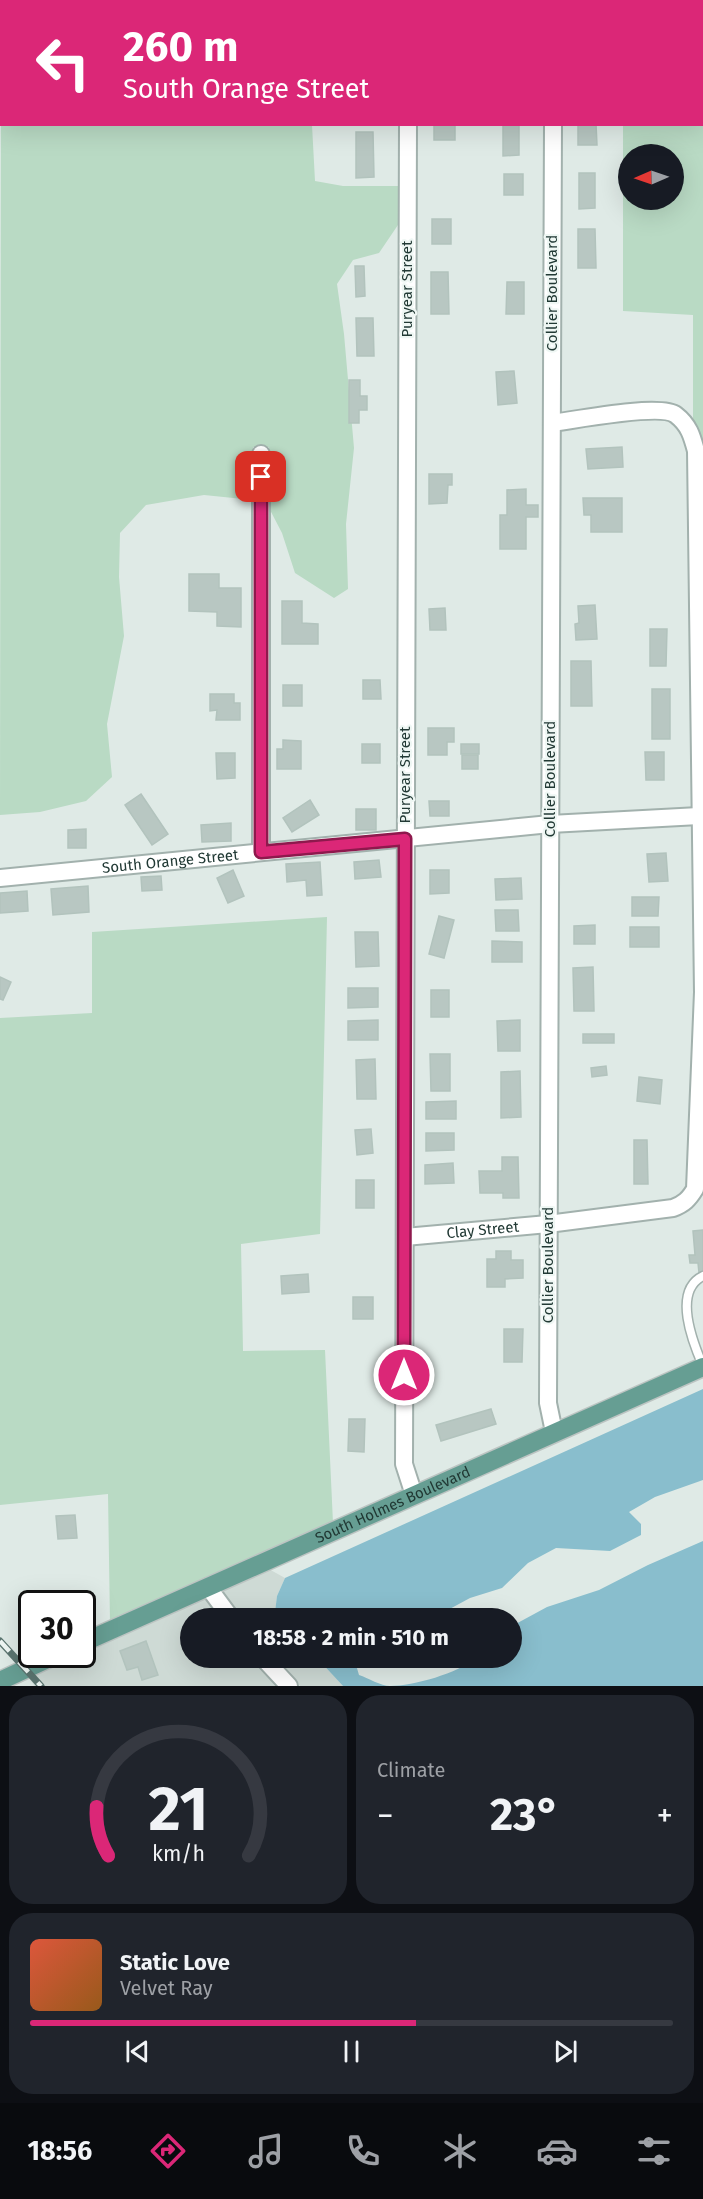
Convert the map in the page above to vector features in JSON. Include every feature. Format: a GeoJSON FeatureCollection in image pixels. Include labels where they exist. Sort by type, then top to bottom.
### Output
{"type":"FeatureCollection","features":[{"type":"Feature","properties":{"kind":"main road","name":"South Holmes Boulevard"},"geometry":{"type":"LineString","coordinates":[[96,1637],[703,1367]]}},
{"type":"Feature","properties":{"kind":"main road"},"geometry":{"type":"LineString","coordinates":[[0,1680],[27,1668]]}},
{"type":"Feature","properties":{"kind":"street","name":"Puryear Street"},"geometry":{"type":"LineString","coordinates":[[408,126],[404,1464],[414,1495]]}},
{"type":"Feature","properties":{"kind":"street","name":"Collier Boulevard"},"geometry":{"type":"LineString","coordinates":[[553,126],[548,1403],[554,1432]]}},
{"type":"Feature","properties":{"kind":"street"},"geometry":{"type":"LineString","coordinates":[[552,423],[645,410],[674,413],[690,429],[696,451],[699,816]]}},
{"type":"Feature","properties":{"kind":"street"},"geometry":{"type":"LineString","coordinates":[[261,454],[261,852]]}},
{"type":"Feature","properties":{"kind":"street","name":"South Orange Street"},"geometry":{"type":"LineString","coordinates":[[0,878],[550,824],[699,816]]}},
{"type":"Feature","properties":{"kind":"street","name":"Clay Street"},"geometry":{"type":"LineString","coordinates":[[405,1237],[548,1224],[669,1208],[683,1204],[690,1197],[695,1188],[696,1179],[703,992],[699,816]]}},
{"type":"Feature","properties":{"kind":"street"},"geometry":{"type":"LineString","coordinates":[[207,1587],[223,1608]]}},
{"type":"Feature","properties":{"kind":"street"},"geometry":{"type":"LineString","coordinates":[[273,1668],[289,1686]]}},
{"type":"Feature","properties":{"kind":"lane"},"geometry":{"type":"LineString","coordinates":[[703,1276],[695,1280],[689,1290],[687,1305],[689,1328],[703,1367]]}},
{"type":"Feature","properties":{"kind":"shaded area"},"geometry":{"type":"Polygon","coordinates":[[[267,1568],[285,1578],[277,1596],[276,1608],[233,1608],[219,1590],[267,1568]]]}},
{"type":"Feature","properties":{"kind":"shaded area"},"geometry":{"type":"Polygon","coordinates":[[[205,1596],[214,1608],[180,1608],[180,1668],[262,1668],[279,1686],[35,1686],[27,1676],[45,1668],[96,1668],[96,1645],[205,1596]]]}},
{"type":"Feature","properties":{"kind":"shaded area"},"geometry":{"type":"Polygon","coordinates":[[[283,1668],[326,1668],[343,1686],[300,1686],[283,1668]]]}},
{"type":"Feature","properties":{"kind":"green space"},"geometry":{"type":"Polygon","coordinates":[[[1,126],[312,126],[315,181],[343,186],[400,186],[400,222],[379,253],[353,260],[337,284],[344,334],[354,448],[346,524],[348,589],[334,598],[295,573],[282,533],[269,508],[269,447],[253,447],[253,500],[204,495],[146,505],[120,533],[119,577],[124,636],[107,724],[112,777],[86,801],[40,812],[0,815],[1,126]]]}},
{"type":"Feature","properties":{"kind":"green space"},"geometry":{"type":"Polygon","coordinates":[[[623,126],[703,126],[703,449],[693,421],[693,315],[623,311],[623,210],[684,210],[684,144],[623,144],[623,126]]]}},
{"type":"Feature","properties":{"kind":"green space"},"geometry":{"type":"Polygon","coordinates":[[[327,917],[320,1234],[241,1244],[243,1351],[325,1350],[333,1523],[110,1623],[108,1494],[0,1505],[0,1018],[92,1013],[92,932],[327,917]]]}},
{"type":"Feature","properties":{"kind":"water"},"geometry":{"type":"Polygon","coordinates":[[[703,1389],[703,1480],[655,1497],[629,1512],[641,1524],[641,1535],[610,1551],[556,1548],[528,1563],[502,1588],[470,1598],[452,1608],[276,1608],[277,1596],[285,1578],[703,1389]]]}},
{"type":"Feature","properties":{"kind":"water"},"geometry":{"type":"Polygon","coordinates":[[[703,1541],[703,1686],[390,1686],[435,1678],[460,1668],[522,1668],[522,1621],[547,1607],[599,1590],[703,1541]]]}},
{"type":"Feature","properties":{"kind":"water"},"geometry":{"type":"Polygon","coordinates":[[[326,1668],[357,1668],[359,1675],[386,1686],[343,1686],[326,1668]]]}},
{"type":"Feature","properties":{"kind":"building"},"geometry":{"type":"Polygon","coordinates":[[[434,126],[455,126],[455,140],[434,140],[434,126]]]}},
{"type":"Feature","properties":{"kind":"building"},"geometry":{"type":"Polygon","coordinates":[[[503,126],[519,126],[519,155],[503,156],[503,126]]]}},
{"type":"Feature","properties":{"kind":"building"},"geometry":{"type":"Polygon","coordinates":[[[578,126],[596,126],[597,145],[578,145],[578,126]]]}},
{"type":"Feature","properties":{"kind":"building"},"geometry":{"type":"Polygon","coordinates":[[[356,132],[373,132],[374,177],[356,178],[356,132]]]}},
{"type":"Feature","properties":{"kind":"building"},"geometry":{"type":"Polygon","coordinates":[[[579,173],[595,173],[595,208],[579,209],[579,173]]]}},
{"type":"Feature","properties":{"kind":"building"},"geometry":{"type":"Polygon","coordinates":[[[504,174],[523,174],[523,195],[504,195],[504,174]]]}},
{"type":"Feature","properties":{"kind":"building"},"geometry":{"type":"Polygon","coordinates":[[[432,219],[451,219],[451,244],[432,244],[432,219]]]}},
{"type":"Feature","properties":{"kind":"building"},"geometry":{"type":"Polygon","coordinates":[[[578,229],[595,229],[596,268],[578,268],[578,229]]]}},
{"type":"Feature","properties":{"kind":"building"},"geometry":{"type":"Polygon","coordinates":[[[355,266],[364,266],[365,296],[356,297],[355,266]]]}},
{"type":"Feature","properties":{"kind":"building"},"geometry":{"type":"Polygon","coordinates":[[[431,272],[448,272],[449,314],[431,314],[431,272]]]}},
{"type":"Feature","properties":{"kind":"building"},"geometry":{"type":"Polygon","coordinates":[[[507,282],[524,282],[524,314],[506,314],[507,282]]]}},
{"type":"Feature","properties":{"kind":"building"},"geometry":{"type":"Polygon","coordinates":[[[356,318],[373,318],[374,356],[357,356],[356,318]]]}},
{"type":"Feature","properties":{"kind":"building"},"geometry":{"type":"Polygon","coordinates":[[[514,371],[517,403],[498,405],[496,372],[514,371]]]}},
{"type":"Feature","properties":{"kind":"building"},"geometry":{"type":"Polygon","coordinates":[[[349,380],[360,380],[360,396],[367,396],[367,410],[359,410],[359,423],[349,423],[349,380]]]}},
{"type":"Feature","properties":{"kind":"building"},"geometry":{"type":"Polygon","coordinates":[[[622,447],[623,467],[588,469],[586,449],[622,447]]]}},
{"type":"Feature","properties":{"kind":"building"},"geometry":{"type":"Polygon","coordinates":[[[429,474],[452,474],[452,485],[448,485],[447,503],[429,504],[429,474]]]}},
{"type":"Feature","properties":{"kind":"building"},"geometry":{"type":"Polygon","coordinates":[[[526,489],[526,505],[538,505],[538,517],[526,517],[526,549],[500,549],[500,515],[507,515],[507,490],[526,489]]]}},
{"type":"Feature","properties":{"kind":"building"},"geometry":{"type":"Polygon","coordinates":[[[583,498],[622,498],[622,532],[591,532],[591,515],[584,515],[583,498]]]}},
{"type":"Feature","properties":{"kind":"building"},"geometry":{"type":"Polygon","coordinates":[[[189,574],[219,574],[219,588],[241,588],[241,627],[217,626],[217,612],[189,611],[189,574]]]}},
{"type":"Feature","properties":{"kind":"building"},"geometry":{"type":"Polygon","coordinates":[[[282,601],[302,601],[302,623],[318,624],[318,644],[282,644],[282,601]]]}},
{"type":"Feature","properties":{"kind":"building"},"geometry":{"type":"Polygon","coordinates":[[[595,605],[597,639],[576,640],[575,624],[579,623],[578,606],[595,605]]]}},
{"type":"Feature","properties":{"kind":"building"},"geometry":{"type":"Polygon","coordinates":[[[445,608],[446,630],[430,630],[429,609],[445,608]]]}},
{"type":"Feature","properties":{"kind":"building"},"geometry":{"type":"Polygon","coordinates":[[[650,629],[667,629],[666,666],[650,666],[650,629]]]}},
{"type":"Feature","properties":{"kind":"building"},"geometry":{"type":"Polygon","coordinates":[[[571,661],[591,661],[592,706],[571,706],[571,661]]]}},
{"type":"Feature","properties":{"kind":"building"},"geometry":{"type":"Polygon","coordinates":[[[363,680],[380,680],[381,699],[363,699],[363,680]]]}},
{"type":"Feature","properties":{"kind":"building"},"geometry":{"type":"Polygon","coordinates":[[[283,685],[302,685],[302,706],[283,706],[283,685]]]}},
{"type":"Feature","properties":{"kind":"building"},"geometry":{"type":"Polygon","coordinates":[[[652,689],[670,689],[670,739],[652,739],[652,689]]]}},
{"type":"Feature","properties":{"kind":"building"},"geometry":{"type":"Polygon","coordinates":[[[210,694],[234,694],[234,703],[240,703],[240,720],[216,720],[217,710],[210,711],[210,694]]]}},
{"type":"Feature","properties":{"kind":"building"},"geometry":{"type":"Polygon","coordinates":[[[428,728],[454,728],[454,742],[447,742],[447,755],[428,755],[428,728]]]}},
{"type":"Feature","properties":{"kind":"building"},"geometry":{"type":"Polygon","coordinates":[[[283,740],[301,741],[301,769],[277,769],[277,749],[283,749],[283,740]]]}},
{"type":"Feature","properties":{"kind":"building"},"geometry":{"type":"Polygon","coordinates":[[[362,744],[380,744],[380,763],[362,763],[362,744]]]}},
{"type":"Feature","properties":{"kind":"building"},"geometry":{"type":"Polygon","coordinates":[[[461,744],[479,744],[479,754],[461,754],[461,744]]]}},
{"type":"Feature","properties":{"kind":"building"},"geometry":{"type":"Polygon","coordinates":[[[645,752],[664,752],[664,780],[646,780],[645,752]]]}},
{"type":"Feature","properties":{"kind":"building"},"geometry":{"type":"Polygon","coordinates":[[[216,753],[235,753],[235,778],[217,779],[216,753]]]}},
{"type":"Feature","properties":{"kind":"building"},"geometry":{"type":"Polygon","coordinates":[[[462,755],[478,755],[478,769],[462,769],[462,755]]]}},
{"type":"Feature","properties":{"kind":"building"},"geometry":{"type":"Polygon","coordinates":[[[141,794],[168,834],[152,845],[125,805],[141,794]]]}},
{"type":"Feature","properties":{"kind":"building"},"geometry":{"type":"Polygon","coordinates":[[[310,800],[319,815],[292,832],[283,818],[310,800]]]}},
{"type":"Feature","properties":{"kind":"building"},"geometry":{"type":"Polygon","coordinates":[[[429,801],[449,801],[449,816],[430,816],[429,801]]]}},
{"type":"Feature","properties":{"kind":"building"},"geometry":{"type":"Polygon","coordinates":[[[356,809],[376,809],[376,830],[356,830],[356,809]]]}},
{"type":"Feature","properties":{"kind":"building"},"geometry":{"type":"Polygon","coordinates":[[[231,823],[231,841],[202,842],[201,825],[231,823]]]}},
{"type":"Feature","properties":{"kind":"building"},"geometry":{"type":"Polygon","coordinates":[[[86,829],[86,848],[68,848],[68,830],[86,829]]]}},
{"type":"Feature","properties":{"kind":"building"},"geometry":{"type":"Polygon","coordinates":[[[666,853],[668,881],[649,882],[647,854],[666,853]]]}},
{"type":"Feature","properties":{"kind":"building"},"geometry":{"type":"Polygon","coordinates":[[[379,860],[381,877],[355,879],[354,862],[379,860]]]}},
{"type":"Feature","properties":{"kind":"building"},"geometry":{"type":"Polygon","coordinates":[[[320,862],[322,895],[307,896],[306,880],[287,882],[286,864],[320,862]]]}},
{"type":"Feature","properties":{"kind":"building"},"geometry":{"type":"Polygon","coordinates":[[[233,870],[244,896],[228,903],[217,878],[233,870]]]}},
{"type":"Feature","properties":{"kind":"building"},"geometry":{"type":"Polygon","coordinates":[[[430,870],[449,870],[449,893],[430,894],[430,870]]]}},
{"type":"Feature","properties":{"kind":"building"},"geometry":{"type":"Polygon","coordinates":[[[161,876],[162,890],[142,891],[141,877],[161,876]]]}},
{"type":"Feature","properties":{"kind":"building"},"geometry":{"type":"Polygon","coordinates":[[[521,878],[522,899],[496,900],[495,879],[521,878]]]}},
{"type":"Feature","properties":{"kind":"building"},"geometry":{"type":"Polygon","coordinates":[[[88,886],[89,912],[53,915],[51,889],[88,886]]]}},
{"type":"Feature","properties":{"kind":"building"},"geometry":{"type":"Polygon","coordinates":[[[27,891],[28,911],[0,913],[0,893],[27,891]]]}},
{"type":"Feature","properties":{"kind":"building"},"geometry":{"type":"Polygon","coordinates":[[[632,897],[659,897],[658,916],[632,916],[632,897]]]}},
{"type":"Feature","properties":{"kind":"building"},"geometry":{"type":"Polygon","coordinates":[[[495,910],[518,910],[519,931],[496,931],[495,910]]]}},
{"type":"Feature","properties":{"kind":"building"},"geometry":{"type":"Polygon","coordinates":[[[439,916],[454,920],[444,958],[429,954],[439,916]]]}},
{"type":"Feature","properties":{"kind":"building"},"geometry":{"type":"Polygon","coordinates":[[[595,925],[595,944],[574,944],[574,926],[595,925]]]}},
{"type":"Feature","properties":{"kind":"building"},"geometry":{"type":"Polygon","coordinates":[[[630,927],[659,927],[659,947],[630,947],[630,927]]]}},
{"type":"Feature","properties":{"kind":"building"},"geometry":{"type":"Polygon","coordinates":[[[355,932],[378,932],[379,966],[356,967],[355,932]]]}},
{"type":"Feature","properties":{"kind":"building"},"geometry":{"type":"Polygon","coordinates":[[[492,941],[522,942],[522,962],[492,962],[492,941]]]}},
{"type":"Feature","properties":{"kind":"building"},"geometry":{"type":"Polygon","coordinates":[[[593,967],[594,1011],[574,1011],[573,968],[593,967]]]}},
{"type":"Feature","properties":{"kind":"building"},"geometry":{"type":"Polygon","coordinates":[[[0,977],[11,982],[3,1000],[0,999],[0,977]]]}},
{"type":"Feature","properties":{"kind":"building"},"geometry":{"type":"Polygon","coordinates":[[[348,988],[378,988],[378,1007],[348,1008],[348,988]]]}},
{"type":"Feature","properties":{"kind":"building"},"geometry":{"type":"Polygon","coordinates":[[[431,990],[449,990],[449,1017],[431,1017],[431,990]]]}},
{"type":"Feature","properties":{"kind":"building"},"geometry":{"type":"Polygon","coordinates":[[[378,1020],[378,1040],[348,1040],[348,1021],[378,1020]]]}},
{"type":"Feature","properties":{"kind":"building"},"geometry":{"type":"Polygon","coordinates":[[[520,1020],[520,1051],[498,1051],[497,1021],[520,1020]]]}},
{"type":"Feature","properties":{"kind":"building"},"geometry":{"type":"Polygon","coordinates":[[[583,1034],[614,1034],[614,1043],[583,1043],[583,1034]]]}},
{"type":"Feature","properties":{"kind":"building"},"geometry":{"type":"Polygon","coordinates":[[[430,1054],[450,1054],[450,1091],[431,1091],[430,1054]]]}},
{"type":"Feature","properties":{"kind":"building"},"geometry":{"type":"Polygon","coordinates":[[[375,1059],[376,1099],[357,1099],[356,1060],[375,1059]]]}},
{"type":"Feature","properties":{"kind":"building"},"geometry":{"type":"Polygon","coordinates":[[[606,1066],[607,1075],[592,1077],[591,1068],[606,1066]]]}},
{"type":"Feature","properties":{"kind":"building"},"geometry":{"type":"Polygon","coordinates":[[[520,1071],[521,1117],[501,1118],[501,1072],[520,1071]]]}},
{"type":"Feature","properties":{"kind":"building"},"geometry":{"type":"Polygon","coordinates":[[[639,1077],[662,1080],[660,1104],[637,1101],[639,1077]]]}},
{"type":"Feature","properties":{"kind":"building"},"geometry":{"type":"Polygon","coordinates":[[[456,1101],[456,1119],[426,1119],[426,1102],[456,1101]]]}},
{"type":"Feature","properties":{"kind":"building"},"geometry":{"type":"Polygon","coordinates":[[[371,1129],[373,1153],[357,1155],[355,1130],[371,1129]]]}},
{"type":"Feature","properties":{"kind":"building"},"geometry":{"type":"Polygon","coordinates":[[[426,1133],[454,1133],[454,1150],[426,1151],[426,1133]]]}},
{"type":"Feature","properties":{"kind":"building"},"geometry":{"type":"Polygon","coordinates":[[[634,1140],[647,1140],[648,1184],[634,1184],[634,1140]]]}},
{"type":"Feature","properties":{"kind":"building"},"geometry":{"type":"Polygon","coordinates":[[[502,1157],[518,1157],[519,1198],[503,1198],[503,1193],[480,1193],[479,1171],[502,1171],[502,1157]]]}},
{"type":"Feature","properties":{"kind":"building"},"geometry":{"type":"Polygon","coordinates":[[[453,1163],[454,1183],[425,1184],[425,1165],[453,1163]]]}},
{"type":"Feature","properties":{"kind":"building"},"geometry":{"type":"Polygon","coordinates":[[[356,1180],[374,1180],[374,1208],[356,1208],[356,1180]]]}},
{"type":"Feature","properties":{"kind":"building"},"geometry":{"type":"Polygon","coordinates":[[[703,1230],[703,1273],[699,1273],[698,1263],[690,1263],[689,1255],[695,1255],[693,1231],[703,1230]]]}},
{"type":"Feature","properties":{"kind":"building"},"geometry":{"type":"Polygon","coordinates":[[[496,1251],[511,1251],[511,1260],[523,1260],[523,1278],[505,1279],[505,1287],[487,1287],[487,1259],[496,1259],[496,1251]]]}},
{"type":"Feature","properties":{"kind":"building"},"geometry":{"type":"Polygon","coordinates":[[[308,1274],[309,1292],[282,1294],[281,1276],[308,1274]]]}},
{"type":"Feature","properties":{"kind":"building"},"geometry":{"type":"Polygon","coordinates":[[[353,1297],[373,1297],[373,1319],[353,1319],[353,1297]]]}},
{"type":"Feature","properties":{"kind":"building"},"geometry":{"type":"Polygon","coordinates":[[[504,1329],[523,1329],[522,1362],[504,1362],[504,1329]]]}},
{"type":"Feature","properties":{"kind":"building"},"geometry":{"type":"Polygon","coordinates":[[[491,1409],[496,1424],[441,1441],[436,1425],[491,1409]]]}},
{"type":"Feature","properties":{"kind":"building"},"geometry":{"type":"Polygon","coordinates":[[[349,1419],[365,1419],[364,1452],[348,1451],[349,1419]]]}},
{"type":"Feature","properties":{"kind":"building"},"geometry":{"type":"Polygon","coordinates":[[[75,1515],[77,1538],[58,1539],[56,1516],[75,1515]]]}},
{"type":"Feature","properties":{"kind":"building"},"geometry":{"type":"Polygon","coordinates":[[[146,1641],[158,1675],[142,1680],[138,1667],[127,1670],[120,1651],[146,1641]]]}},
{"type":"Feature","properties":{"kind":"railway"},"geometry":{"type":"LineString","coordinates":[[0,1641],[41,1686]]}},
{"type":"Feature","properties":{"kind":"route"},"geometry":{"type":"LineString","coordinates":[[261,477],[261,852],[405,839],[404,1375]]}}]}
